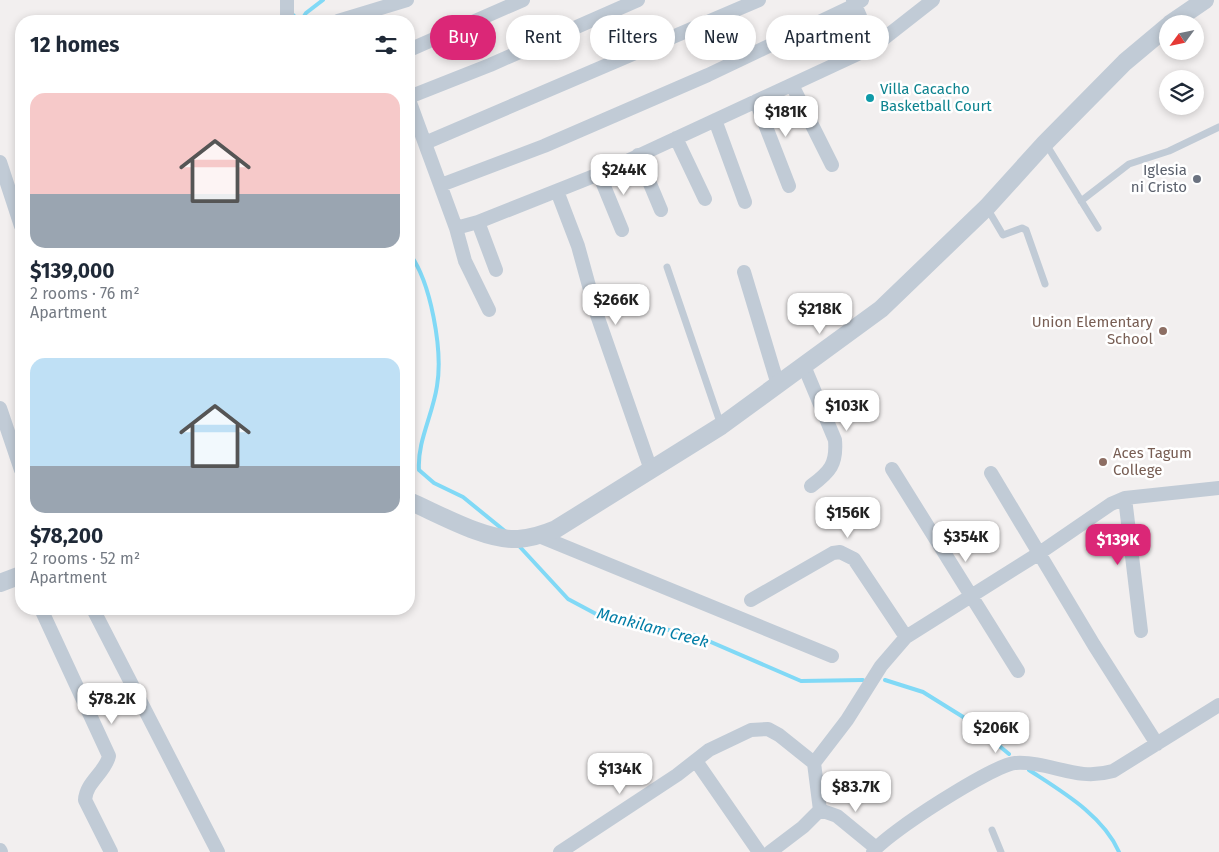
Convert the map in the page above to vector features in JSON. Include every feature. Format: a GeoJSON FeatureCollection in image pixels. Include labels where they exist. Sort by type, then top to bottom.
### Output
{"type":"FeatureCollection","features":[{"type":"Feature","properties":{"kind":"street"},"geometry":{"type":"LineString","coordinates":[[287,0],[287,15]]}},
{"type":"Feature","properties":{"kind":"street"},"geometry":{"type":"LineString","coordinates":[[380,15],[407,0]]}},
{"type":"Feature","properties":{"kind":"street"},"geometry":{"type":"LineString","coordinates":[[415,47],[524,0]]}},
{"type":"Feature","properties":{"kind":"street"},"geometry":{"type":"LineString","coordinates":[[415,96],[638,0]]}},
{"type":"Feature","properties":{"kind":"street"},"geometry":{"type":"LineString","coordinates":[[425,142],[759,0]]}},
{"type":"Feature","properties":{"kind":"street"},"geometry":{"type":"LineString","coordinates":[[889,34],[933,0]]}},
{"type":"Feature","properties":{"kind":"street"},"geometry":{"type":"LineString","coordinates":[[1183,15],[1205,0]]}},
{"type":"Feature","properties":{"kind":"street"},"geometry":{"type":"LineString","coordinates":[[441,185],[544,146],[708,75],[857,2],[862,15]]}},
{"type":"Feature","properties":{"kind":"street"},"geometry":{"type":"LineString","coordinates":[[415,504],[477,530],[500,537],[518,539],[539,536],[556,529],[721,426],[881,309],[987,207],[1045,143],[1125,62],[1159,33]]}},
{"type":"Feature","properties":{"kind":"street"},"geometry":{"type":"LineString","coordinates":[[456,228],[478,222],[599,174],[844,60]]}},
{"type":"Feature","properties":{"kind":"street"},"geometry":{"type":"LineString","coordinates":[[792,85],[832,165]]}},
{"type":"Feature","properties":{"kind":"street"},"geometry":{"type":"LineString","coordinates":[[756,101],[789,186]]}},
{"type":"Feature","properties":{"kind":"street"},"geometry":{"type":"LineString","coordinates":[[415,115],[456,228],[465,261],[489,310]]}},
{"type":"Feature","properties":{"kind":"street"},"geometry":{"type":"LineString","coordinates":[[716,120],[744,202]]}},
{"type":"Feature","properties":{"kind":"street"},"geometry":{"type":"LineString","coordinates":[[676,138],[705,199]]}},
{"type":"Feature","properties":{"kind":"street"},"geometry":{"type":"LineString","coordinates":[[638,155],[661,210]]}},
{"type":"Feature","properties":{"kind":"street"},"geometry":{"type":"LineString","coordinates":[[0,162],[15,208]]}},
{"type":"Feature","properties":{"kind":"street"},"geometry":{"type":"LineString","coordinates":[[599,174],[622,230]]}},
{"type":"Feature","properties":{"kind":"street"},"geometry":{"type":"LineString","coordinates":[[557,191],[578,246],[597,315],[651,470]]}},
{"type":"Feature","properties":{"kind":"street"},"geometry":{"type":"LineString","coordinates":[[478,222],[496,270]]}},
{"type":"Feature","properties":{"kind":"street"},"geometry":{"type":"LineString","coordinates":[[744,272],[778,385]]}},
{"type":"Feature","properties":{"kind":"street"},"geometry":{"type":"LineString","coordinates":[[804,366],[835,440],[836,451],[828,473],[811,486]]}},
{"type":"Feature","properties":{"kind":"street"},"geometry":{"type":"LineString","coordinates":[[0,408],[15,452]]}},
{"type":"Feature","properties":{"kind":"street"},"geometry":{"type":"LineString","coordinates":[[892,469],[1018,671]]}},
{"type":"Feature","properties":{"kind":"street"},"geometry":{"type":"LineString","coordinates":[[991,473],[1038,554],[1157,744]]}},
{"type":"Feature","properties":{"kind":"street"},"geometry":{"type":"LineString","coordinates":[[814,763],[847,720],[881,666],[906,637],[1038,554],[1111,504],[1125,498],[1219,488]]}},
{"type":"Feature","properties":{"kind":"street"},"geometry":{"type":"LineString","coordinates":[[1125,498],[1141,631]]}},
{"type":"Feature","properties":{"kind":"street"},"geometry":{"type":"LineString","coordinates":[[539,536],[832,656]]}},
{"type":"Feature","properties":{"kind":"street"},"geometry":{"type":"LineString","coordinates":[[752,600],[833,554],[840,552],[854,559],[906,637]]}},
{"type":"Feature","properties":{"kind":"street"},"geometry":{"type":"LineString","coordinates":[[0,583],[15,577]]}},
{"type":"Feature","properties":{"kind":"street"},"geometry":{"type":"LineString","coordinates":[[44,615],[109,756],[106,766],[86,792],[85,800],[111,852]]}},
{"type":"Feature","properties":{"kind":"street"},"geometry":{"type":"LineString","coordinates":[[96,615],[218,852]]}},
{"type":"Feature","properties":{"kind":"street"},"geometry":{"type":"LineString","coordinates":[[820,810],[837,816],[874,850],[932,807],[971,782],[1002,766],[1013,763],[1031,764],[1083,776],[1097,776],[1113,771],[1219,705]]}},
{"type":"Feature","properties":{"kind":"street"},"geometry":{"type":"LineString","coordinates":[[560,852],[728,740],[758,729],[768,729],[779,735],[814,763],[820,810]]}},
{"type":"Feature","properties":{"kind":"street"},"geometry":{"type":"LineString","coordinates":[[696,761],[759,852]]}},
{"type":"Feature","properties":{"kind":"street"},"geometry":{"type":"LineString","coordinates":[[770,852],[803,827],[820,810]]}},
{"type":"Feature","properties":{"kind":"lane"},"geometry":{"type":"LineString","coordinates":[[1081,201],[1130,164],[1169,151],[1219,127]]}},
{"type":"Feature","properties":{"kind":"lane"},"geometry":{"type":"LineString","coordinates":[[1045,143],[1098,228]]}},
{"type":"Feature","properties":{"kind":"lane"},"geometry":{"type":"LineString","coordinates":[[987,207],[1003,235],[1022,228],[1026,230],[1045,284]]}},
{"type":"Feature","properties":{"kind":"lane"},"geometry":{"type":"LineString","coordinates":[[667,267],[721,426]]}},
{"type":"Feature","properties":{"kind":"lane"},"geometry":{"type":"LineString","coordinates":[[992,830],[1002,852]]}},
{"type":"Feature","properties":{"kind":"waterway"},"geometry":{"type":"LineString","coordinates":[[305,15],[323,0]]}},
{"type":"Feature","properties":{"kind":"waterway","name":"Mankilam Creek"},"geometry":{"type":"LineString","coordinates":[[415,262],[434,317],[438,354],[437,386],[420,449],[419,470],[434,483],[463,497],[506,532]]}},
{"type":"Feature","properties":{"kind":"waterway","name":"Mankilam Creek"},"geometry":{"type":"LineString","coordinates":[[520,547],[568,599],[598,615],[697,636],[801,681],[863,680]]}},
{"type":"Feature","properties":{"kind":"waterway","name":"Mankilam Creek"},"geometry":{"type":"LineString","coordinates":[[885,680],[923,692],[968,720],[1009,754]]}},
{"type":"Feature","properties":{"kind":"waterway","name":"Mankilam Creek"},"geometry":{"type":"LineString","coordinates":[[1029,770],[1067,795],[1092,815],[1112,839],[1119,852]]}},
{"type":"Feature","properties":{"kind":"place","name":"Villa Cacacho Basketball Court"},"geometry":{"type":"Point","coordinates":[870,98]}},
{"type":"Feature","properties":{"kind":"place","name":"Iglesia ni Cristo"},"geometry":{"type":"Point","coordinates":[1197,179]}},
{"type":"Feature","properties":{"kind":"place","name":"Union Elementary School"},"geometry":{"type":"Point","coordinates":[1163,331]}},
{"type":"Feature","properties":{"kind":"place","name":"Aces Tagum College"},"geometry":{"type":"Point","coordinates":[1103,462]}}]}
